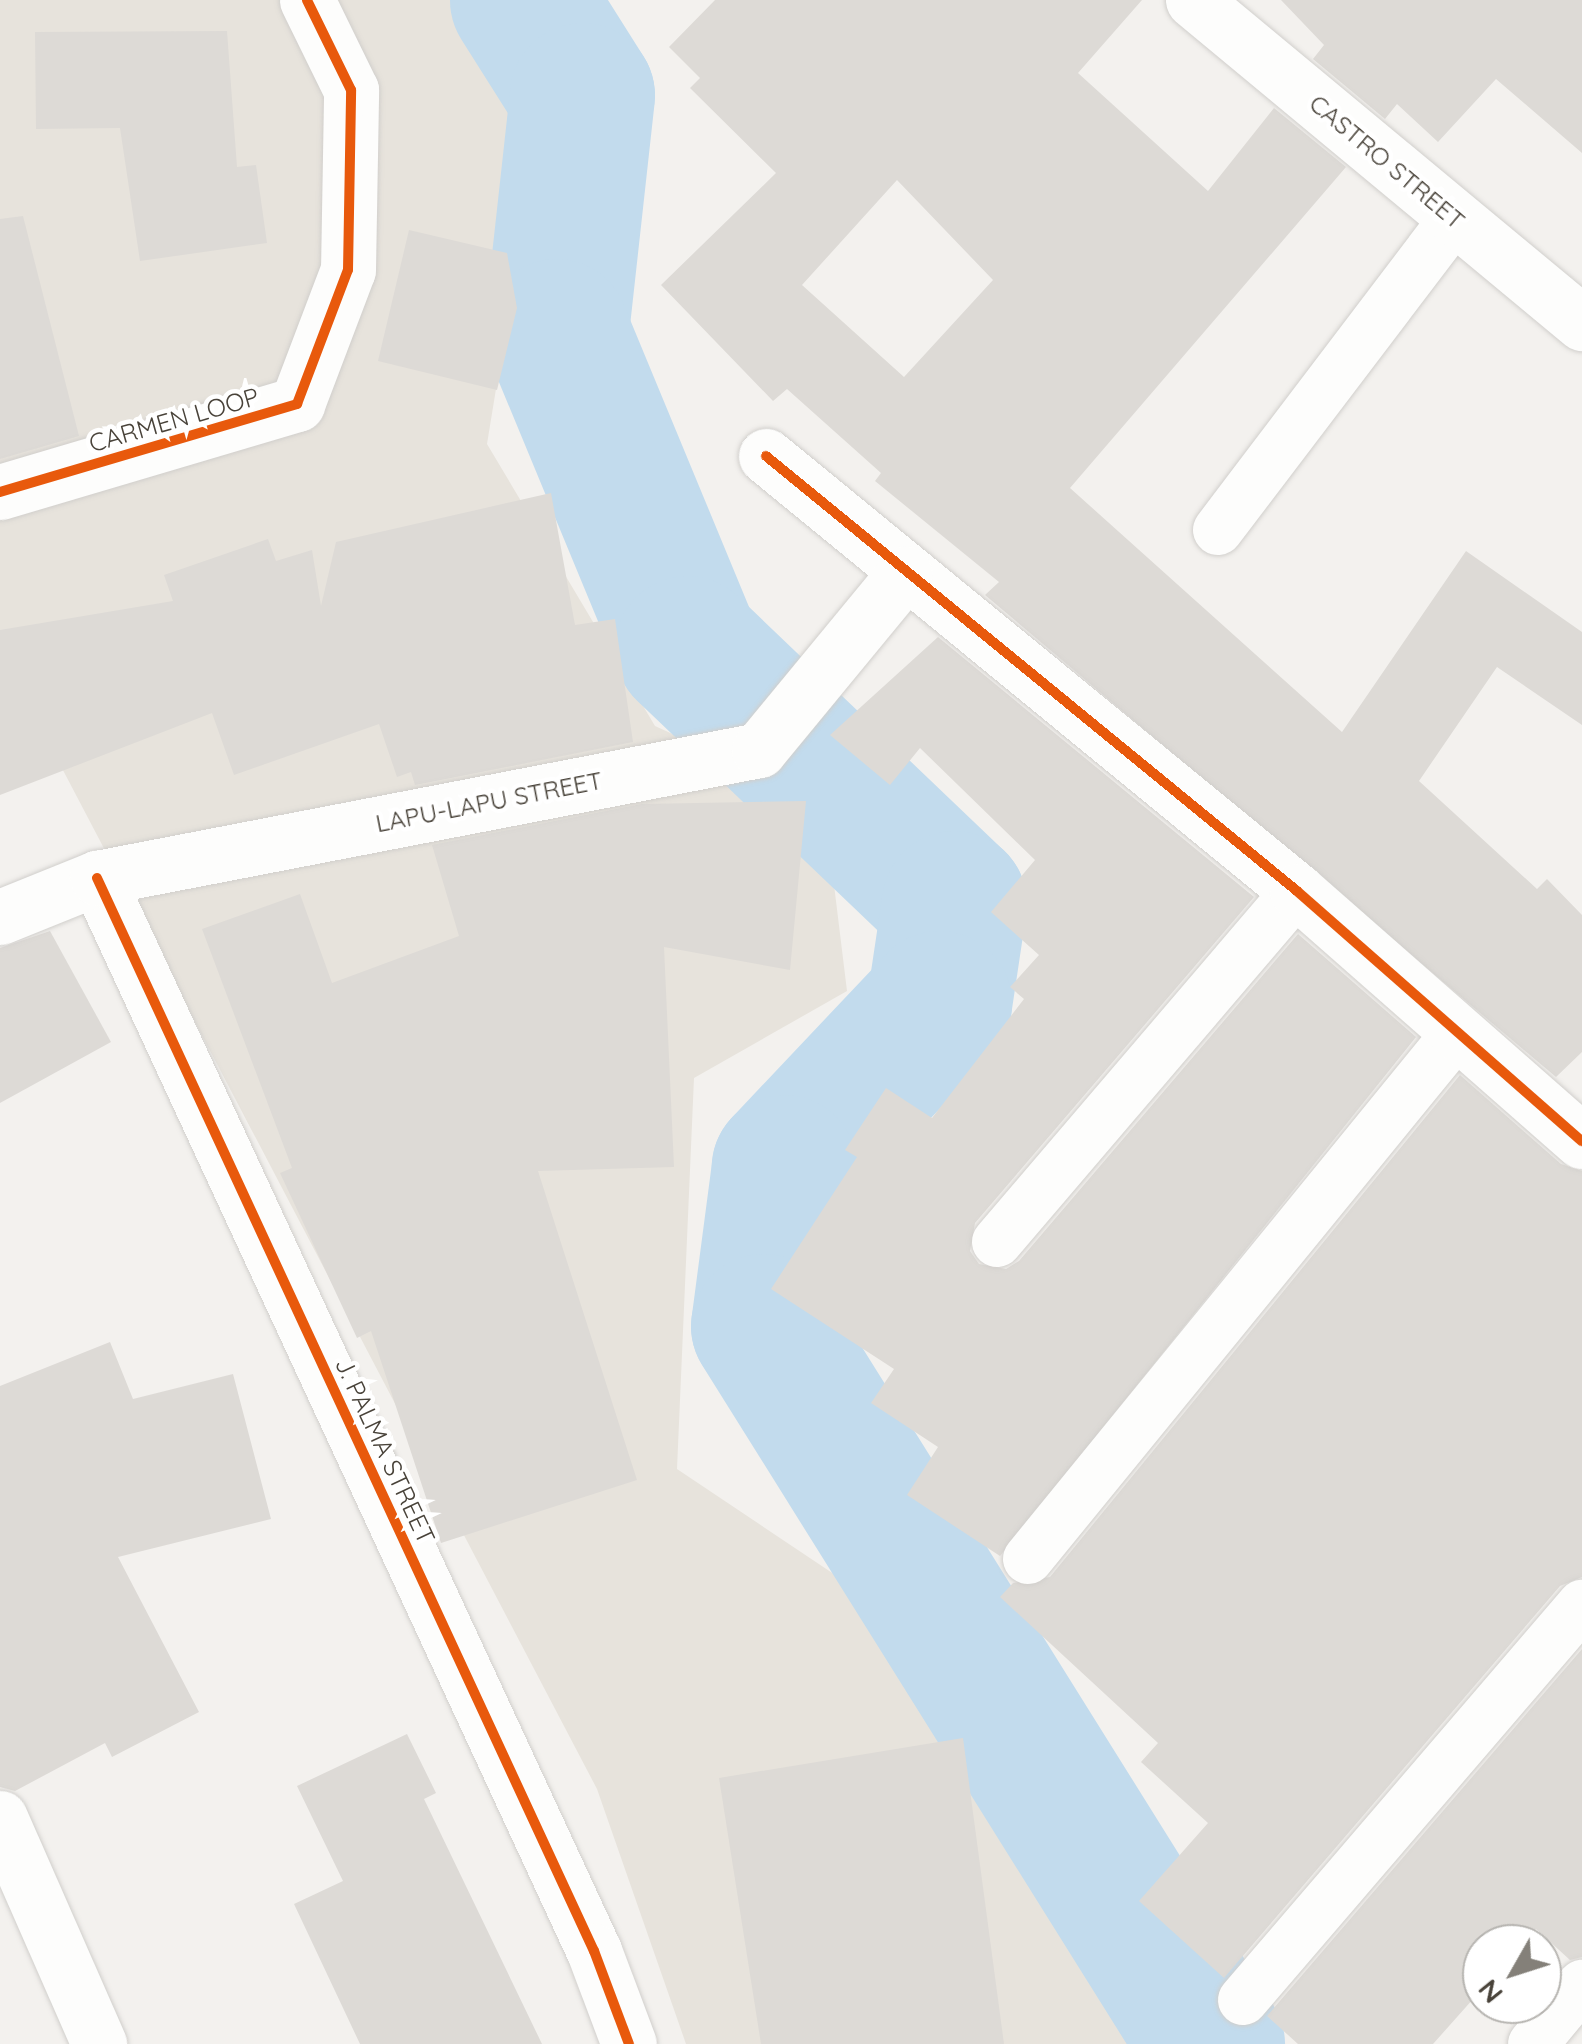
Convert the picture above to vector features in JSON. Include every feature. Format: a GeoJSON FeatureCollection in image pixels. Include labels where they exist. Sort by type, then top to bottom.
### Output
{"type":"FeatureCollection","features":[{"type":"Feature","properties":{"kind":"street","name":"CARMEN LOOP"},"geometry":{"type":"LineString","coordinates":[[0,492],[297,404],[348,270],[351,90],[307,0]]}},
{"type":"Feature","properties":{"kind":"street","name":"CASTRO STREET"},"geometry":{"type":"LineString","coordinates":[[1193,0],[1582,323]]}},
{"type":"Feature","properties":{"kind":"street"},"geometry":{"type":"LineString","coordinates":[[766,456],[904,573],[1298,891],[1582,1141]]}},
{"type":"Feature","properties":{"kind":"street","name":"LAPU-LAPU STREET"},"geometry":{"type":"LineString","coordinates":[[0,917],[98,878],[759,750],[800,709],[904,573]]}},
{"type":"Feature","properties":{"kind":"street","name":"J. PALMA STREET"},"geometry":{"type":"LineString","coordinates":[[98,878],[594,1951],[629,2044]]}},
{"type":"Feature","properties":{"kind":"street"},"geometry":{"type":"LineString","coordinates":[[0,1818],[99,2044]]}},
{"type":"Feature","properties":{"kind":"lane"},"geometry":{"type":"LineString","coordinates":[[1218,530],[1455,218]]}},
{"type":"Feature","properties":{"kind":"lane"},"geometry":{"type":"LineString","coordinates":[[997,1242],[1298,891]]}},
{"type":"Feature","properties":{"kind":"lane"},"geometry":{"type":"LineString","coordinates":[[1028,1559],[1457,1033]]}},
{"type":"Feature","properties":{"kind":"lane"},"geometry":{"type":"LineString","coordinates":[[1243,2000],[1582,1605]]}},
{"type":"Feature","properties":{"kind":"lane"},"geometry":{"type":"LineString","coordinates":[[1533,2044],[1582,1985]]}},
{"type":"Feature","properties":{"kind":"shaded area"},"geometry":{"type":"Polygon","coordinates":[[[0,0],[496,0],[543,101],[487,444],[655,726],[824,803],[847,991],[694,1078],[677,1469],[937,1643],[1193,2044],[686,2044],[597,1789],[0,650],[0,0]]]}},
{"type":"Feature","properties":{"kind":"building"},"geometry":{"type":"Polygon","coordinates":[[[715,0],[1142,0],[1078,73],[1208,191],[1274,108],[1346,167],[1070,488],[1342,732],[1466,551],[1582,632],[1582,725],[1497,667],[1419,781],[1537,889],[1547,879],[1582,915],[1582,1052],[1556,1077],[985,595],[999,582],[875,481],[881,473],[787,389],[773,401],[661,285],[776,173],[690,88],[700,78],[669,47],[715,0]],[[897,180],[802,285],[904,377],[993,280],[897,180]]]}},
{"type":"Feature","properties":{"kind":"building"},"geometry":{"type":"Polygon","coordinates":[[[1281,0],[1582,0],[1582,153],[1496,79],[1438,142],[1397,104],[1385,119],[1313,59],[1324,45],[1281,0]]]}},
{"type":"Feature","properties":{"kind":"building"},"geometry":{"type":"Polygon","coordinates":[[[227,31],[237,167],[256,165],[267,243],[140,261],[120,128],[36,129],[35,32],[227,31]]]}},
{"type":"Feature","properties":{"kind":"building"},"geometry":{"type":"Polygon","coordinates":[[[23,216],[79,436],[0,459],[0,219],[23,216]]]}},
{"type":"Feature","properties":{"kind":"building"},"geometry":{"type":"Polygon","coordinates":[[[409,230],[507,253],[517,308],[497,390],[378,361],[409,230]]]}},
{"type":"Feature","properties":{"kind":"building"},"geometry":{"type":"Polygon","coordinates":[[[551,493],[575,625],[615,619],[633,742],[415,785],[411,772],[397,777],[379,724],[234,775],[212,713],[0,795],[0,630],[173,601],[164,575],[268,539],[276,561],[312,550],[321,606],[336,542],[551,493]]]}},
{"type":"Feature","properties":{"kind":"building"},"geometry":{"type":"Polygon","coordinates":[[[938,637],[1254,897],[975,1223],[970,1251],[979,1264],[1006,1269],[1019,1261],[1298,934],[1416,1037],[1000,1556],[907,1495],[938,1447],[871,1403],[894,1369],[771,1289],[857,1157],[845,1150],[886,1088],[932,1118],[1024,999],[1010,987],[1039,955],[991,912],[1035,860],[920,748],[890,785],[830,735],[938,637]]]}},
{"type":"Feature","properties":{"kind":"building"},"geometry":{"type":"Polygon","coordinates":[[[806,801],[790,970],[664,947],[674,1167],[538,1171],[637,1480],[441,1543],[371,1331],[357,1338],[280,1173],[292,1168],[202,929],[300,894],[332,983],[459,936],[432,845],[642,804],[806,801]]]}},
{"type":"Feature","properties":{"kind":"building"},"geometry":{"type":"Polygon","coordinates":[[[50,931],[111,1042],[0,1103],[0,948],[50,931]]]}},
{"type":"Feature","properties":{"kind":"building"},"geometry":{"type":"Polygon","coordinates":[[[1460,1075],[1561,1164],[1582,1171],[1582,1577],[1560,1586],[1224,1978],[1139,1901],[1208,1823],[1141,1762],[1158,1743],[1000,1597],[1013,1583],[1050,1577],[1460,1075]]]}},
{"type":"Feature","properties":{"kind":"building"},"geometry":{"type":"Polygon","coordinates":[[[110,1342],[133,1399],[233,1374],[271,1519],[118,1557],[199,1712],[112,1757],[105,1743],[15,1791],[0,1787],[0,1386],[110,1342]]]}},
{"type":"Feature","properties":{"kind":"building"},"geometry":{"type":"Polygon","coordinates":[[[1582,1649],[1582,1957],[1570,1960],[1562,1953],[1562,1924],[1462,1924],[1462,2011],[1433,2044],[1298,2044],[1267,2016],[1582,1649]]]}},
{"type":"Feature","properties":{"kind":"building"},"geometry":{"type":"Polygon","coordinates":[[[407,1734],[436,1793],[424,1799],[542,2044],[360,2044],[294,1904],[343,1881],[297,1786],[407,1734]]]}},
{"type":"Feature","properties":{"kind":"building"},"geometry":{"type":"Polygon","coordinates":[[[963,1738],[1004,2044],[761,2044],[719,1778],[963,1738]]]}},
{"type":"Feature","properties":{"kind":"waterway"},"geometry":{"type":"LineString","coordinates":[[522,0],[582,95],[556,331],[687,648],[954,903],[939,1003],[784,1167],[763,1326],[1212,2044]]}},
{"type":"Feature","properties":{"kind":"cycle path"},"geometry":{"type":"LineString","coordinates":[[0,492],[297,404],[348,270],[351,90],[307,0]]}},
{"type":"Feature","properties":{"kind":"cycle path"},"geometry":{"type":"LineString","coordinates":[[766,456],[1297,891],[1582,1141]]}},
{"type":"Feature","properties":{"kind":"cycle path"},"geometry":{"type":"LineString","coordinates":[[97,878],[594,1951],[629,2044]]}}]}
